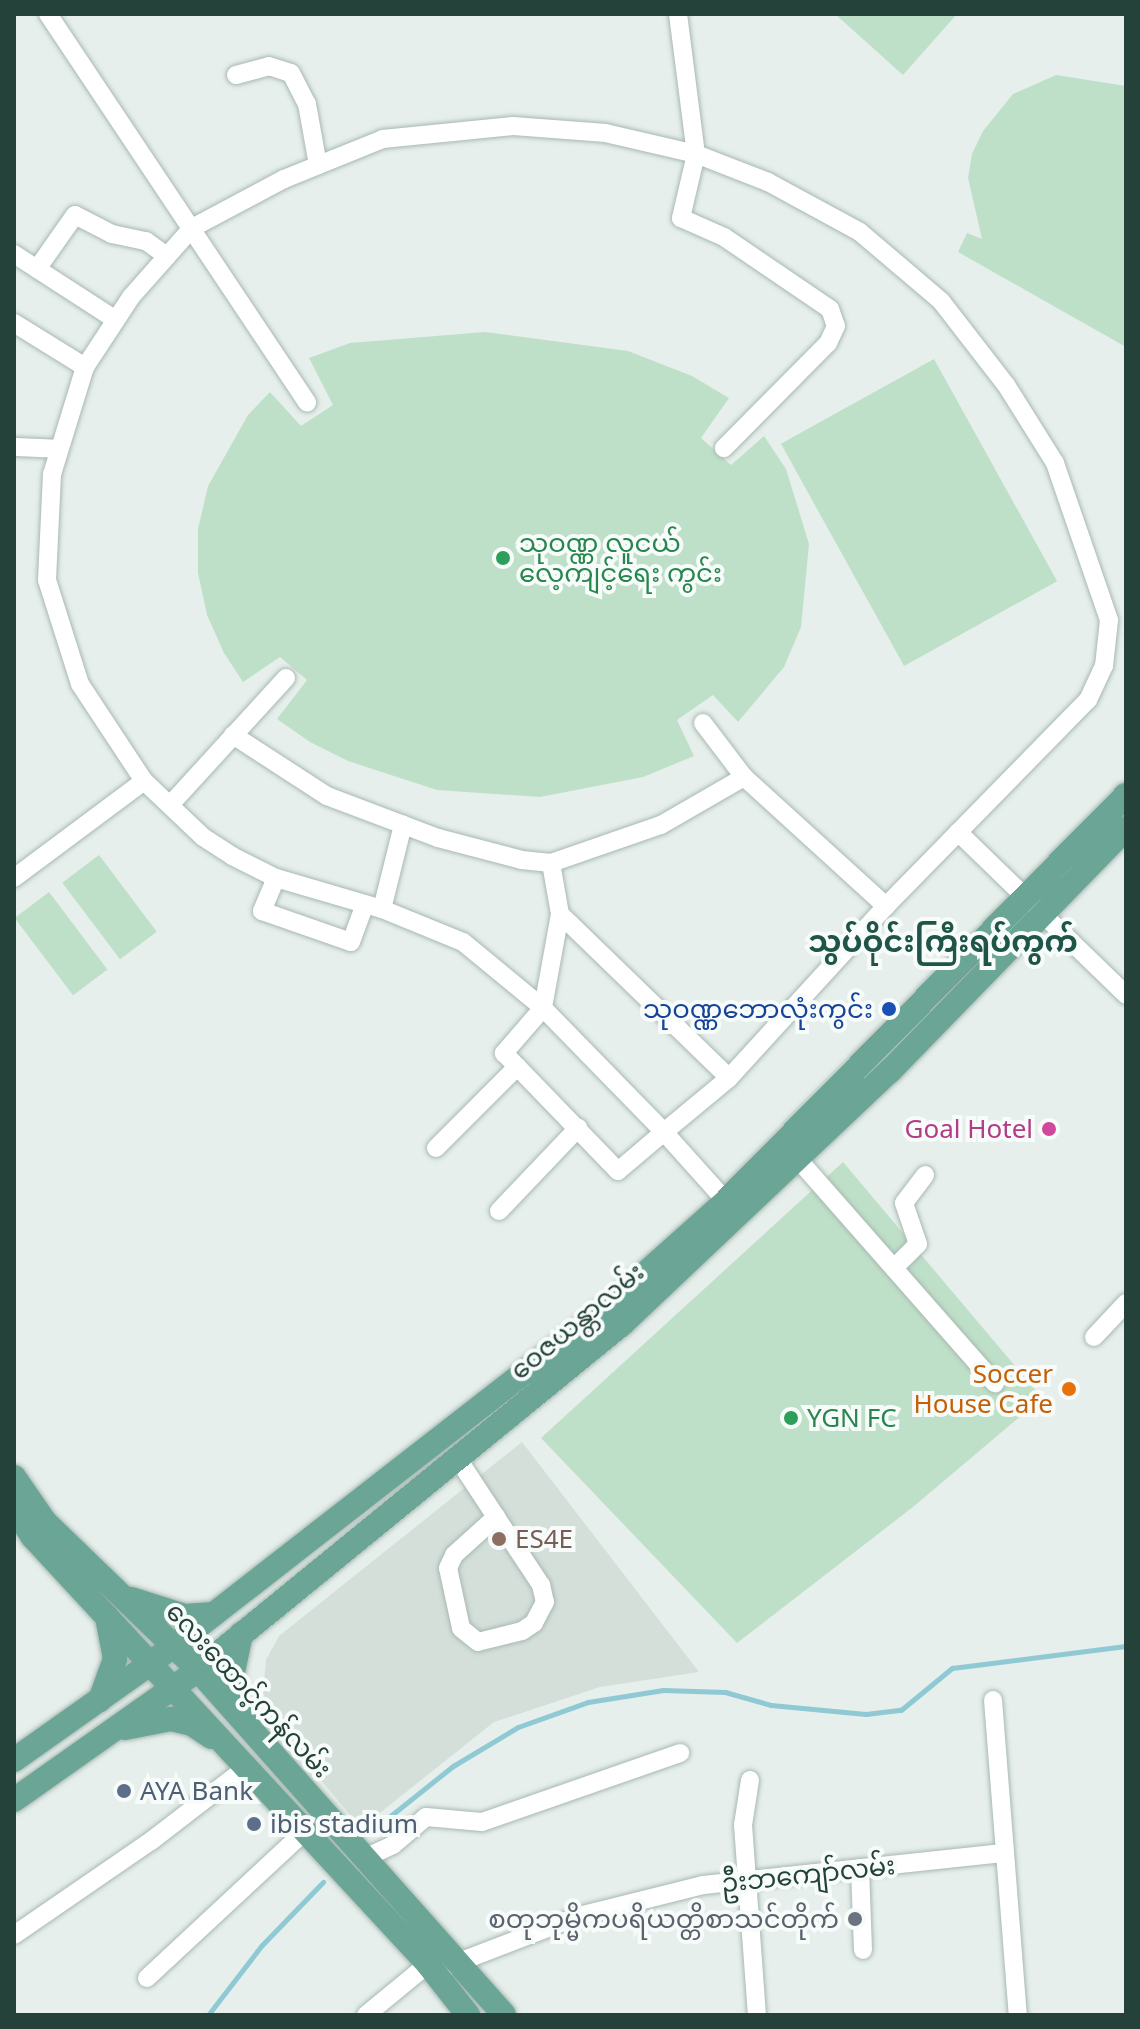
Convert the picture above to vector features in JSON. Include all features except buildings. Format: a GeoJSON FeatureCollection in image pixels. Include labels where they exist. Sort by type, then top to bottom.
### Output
{"type":"FeatureCollection","features":[{"type":"Feature","properties":{"kind":"main road","name":"ဝေဇယန္တာလမ်း"},"geometry":{"type":"LineString","coordinates":[[14,1760],[151,1663],[797,1158],[890,1071],[1036,904],[1126,795]]}},
{"type":"Feature","properties":{"kind":"main road","name":"ဝေဇယန္တာလမ်း"},"geometry":{"type":"LineString","coordinates":[[14,1800],[198,1670],[456,1456],[622,1324],[732,1208],[1036,904],[1126,828]]}},
{"type":"Feature","properties":{"kind":"main road","name":"လေးထောင့်ကန်လမ်း"},"geometry":{"type":"LineString","coordinates":[[14,1477],[45,1522],[114,1605],[151,1663],[305,1831],[440,1966],[504,2015]]}},
{"type":"Feature","properties":{"kind":"main road","name":"လေးထောင့်ကန်လမ်း"},"geometry":{"type":"LineString","coordinates":[[14,1508],[32,1536],[114,1605],[173,1645],[198,1670],[365,1858],[440,1966],[468,2015]]}},
{"type":"Feature","properties":{"kind":"main road"},"geometry":{"type":"LineString","coordinates":[[95,1705],[115,1659],[114,1605],[185,1616],[214,1614]]}},
{"type":"Feature","properties":{"kind":"main road"},"geometry":{"type":"LineString","coordinates":[[241,1634],[233,1672],[235,1698],[250,1730]]}},
{"type":"Feature","properties":{"kind":"main road"},"geometry":{"type":"LineString","coordinates":[[112,1732],[171,1719],[192,1724],[242,1761]]}},
{"type":"Feature","properties":{"kind":"street"},"geometry":{"type":"LineString","coordinates":[[48,14],[307,402]]}},
{"type":"Feature","properties":{"kind":"street"},"geometry":{"type":"LineString","coordinates":[[678,14],[696,154],[681,218],[724,237],[830,309],[836,326],[828,343],[724,448]]}},
{"type":"Feature","properties":{"kind":"street"},"geometry":{"type":"LineString","coordinates":[[236,75],[269,66],[291,73],[307,104],[318,165]]}},
{"type":"Feature","properties":{"kind":"street"},"geometry":{"type":"LineString","coordinates":[[551,863],[560,914],[543,1008],[504,1053],[618,1171],[664,1132],[729,1078],[886,906],[1088,700],[1104,666],[1109,620],[1065,489],[1006,385],[941,301],[860,232],[768,182],[696,154],[606,133],[513,126],[383,139],[318,165],[192,228],[116,320],[85,367],[52,474],[47,580],[80,684],[144,781],[203,837],[276,878],[374,906],[463,942],[543,1008],[664,1132],[732,1208]]}},
{"type":"Feature","properties":{"kind":"street"},"geometry":{"type":"LineString","coordinates":[[37,269],[75,215],[112,234],[146,241],[167,256]]}},
{"type":"Feature","properties":{"kind":"street"},"geometry":{"type":"LineString","coordinates":[[14,254],[116,320]]}},
{"type":"Feature","properties":{"kind":"street"},"geometry":{"type":"LineString","coordinates":[[14,323],[85,367]]}},
{"type":"Feature","properties":{"kind":"street"},"geometry":{"type":"LineString","coordinates":[[14,447],[59,449]]}},
{"type":"Feature","properties":{"kind":"street"},"geometry":{"type":"LineString","coordinates":[[170,805],[286,678]]}},
{"type":"Feature","properties":{"kind":"street"},"geometry":{"type":"LineString","coordinates":[[703,723],[744,777],[886,906]]}},
{"type":"Feature","properties":{"kind":"street"},"geometry":{"type":"LineString","coordinates":[[233,735],[327,796],[403,825],[522,860],[551,863],[661,825],[744,777]]}},
{"type":"Feature","properties":{"kind":"street"},"geometry":{"type":"LineString","coordinates":[[14,878],[144,781]]}},
{"type":"Feature","properties":{"kind":"street"},"geometry":{"type":"LineString","coordinates":[[276,878],[262,911],[351,942],[374,906],[403,825]]}},
{"type":"Feature","properties":{"kind":"street"},"geometry":{"type":"LineString","coordinates":[[958,832],[1036,904],[1126,995]]}},
{"type":"Feature","properties":{"kind":"street"},"geometry":{"type":"LineString","coordinates":[[560,914],[729,1078]]}},
{"type":"Feature","properties":{"kind":"street"},"geometry":{"type":"LineString","coordinates":[[436,1148],[517,1067]]}},
{"type":"Feature","properties":{"kind":"street"},"geometry":{"type":"LineString","coordinates":[[499,1211],[578,1128]]}},
{"type":"Feature","properties":{"kind":"street"},"geometry":{"type":"LineString","coordinates":[[797,1158],[995,1383]]}},
{"type":"Feature","properties":{"kind":"street"},"geometry":{"type":"LineString","coordinates":[[894,1268],[918,1244],[904,1203],[925,1175]]}},
{"type":"Feature","properties":{"kind":"street"},"geometry":{"type":"LineString","coordinates":[[1094,1337],[1126,1303]]}},
{"type":"Feature","properties":{"kind":"street"},"geometry":{"type":"LineString","coordinates":[[456,1456],[541,1585],[545,1608],[522,1631],[478,1642],[461,1628],[448,1568],[454,1555],[496,1517]]}},
{"type":"Feature","properties":{"kind":"street"},"geometry":{"type":"LineString","coordinates":[[993,1700],[1018,2015]]}},
{"type":"Feature","properties":{"kind":"street"},"geometry":{"type":"LineString","coordinates":[[365,1858],[393,1845],[426,1817],[482,1822],[680,1753]]}},
{"type":"Feature","properties":{"kind":"street"},"geometry":{"type":"LineString","coordinates":[[14,1935],[151,1841],[242,1761]]}},
{"type":"Feature","properties":{"kind":"street"},"geometry":{"type":"LineString","coordinates":[[750,1780],[743,1825],[757,2015]]}},
{"type":"Feature","properties":{"kind":"street"},"geometry":{"type":"LineString","coordinates":[[147,1978],[305,1831]]}},
{"type":"Feature","properties":{"kind":"street","name":"ဦးဘကျော်လမ်း"},"geometry":{"type":"LineString","coordinates":[[366,2015],[440,1966],[579,1916],[703,1885],[1003,1853]]}},
{"type":"Feature","properties":{"kind":"street"},"geometry":{"type":"LineString","coordinates":[[860,1868],[863,1950]]}},
{"type":"Feature","properties":{"kind":"shaded area","name":"ES4E"},"geometry":{"type":"Polygon","coordinates":[[[522,1442],[699,1672],[600,1687],[494,1722],[361,1828],[274,1724],[263,1692],[266,1660],[279,1636],[522,1442]]]}},
{"type":"Feature","properties":{"kind":"green space"},"geometry":{"type":"Polygon","coordinates":[[[835,14],[957,14],[903,75],[835,14]]]}},
{"type":"Feature","properties":{"kind":"green space"},"geometry":{"type":"Polygon","coordinates":[[[1056,75],[1126,86],[1126,347],[958,252],[967,233],[982,239],[968,178],[972,154],[983,131],[1013,94],[1056,75]]]}},
{"type":"Feature","properties":{"kind":"green space","name":"သုဝဏ္ဏ လူငယ် လေ့ကျင့်ရေး ကွင်း"},"geometry":{"type":"Polygon","coordinates":[[[485,332],[628,351],[692,376],[729,398],[701,438],[731,465],[764,436],[786,469],[809,544],[801,627],[784,667],[738,722],[713,695],[677,720],[694,756],[643,777],[540,797],[437,790],[348,761],[310,742],[277,719],[307,680],[280,657],[243,682],[224,653],[207,615],[198,573],[198,529],[208,486],[248,415],[270,392],[301,426],[333,405],[309,358],[350,343],[485,332]]]}},
{"type":"Feature","properties":{"kind":"green space"},"geometry":{"type":"Polygon","coordinates":[[[934,359],[1057,581],[904,666],[781,444],[934,359]]]}},
{"type":"Feature","properties":{"kind":"green space"},"geometry":{"type":"Polygon","coordinates":[[[99,855],[157,932],[120,959],[62,883],[99,855]]]}},
{"type":"Feature","properties":{"kind":"green space"},"geometry":{"type":"Polygon","coordinates":[[[49,892],[107,969],[73,995],[15,918],[49,892]]]}},
{"type":"Feature","properties":{"kind":"green space","name":"YGN FC"},"geometry":{"type":"Polygon","coordinates":[[[843,1162],[1042,1398],[913,1507],[737,1643],[541,1438],[843,1162]]]}},
{"type":"Feature","properties":{"kind":"waterway"},"geometry":{"type":"LineString","coordinates":[[374,1829],[453,1766],[518,1727],[588,1702],[663,1690],[725,1692],[771,1705],[866,1714],[901,1710],[952,1668],[1126,1646]]}},
{"type":"Feature","properties":{"kind":"waterway"},"geometry":{"type":"LineString","coordinates":[[208,2015],[262,1945],[323,1882]]}},
{"type":"Feature","properties":{"kind":"place","name":"သုဝဏ္ဏ လူငယ် လေ့ကျင့်ရေး ကွင်း"},"geometry":{"type":"Point","coordinates":[503,558]}},
{"type":"Feature","properties":{"kind":"place","name":"သုဝဏ္ဏဘောလုံးကွင်း"},"geometry":{"type":"Point","coordinates":[889,1009]}},
{"type":"Feature","properties":{"kind":"place","name":"Goal Hotel"},"geometry":{"type":"Point","coordinates":[1049,1129]}},
{"type":"Feature","properties":{"kind":"place","name":"Soccer House Cafe"},"geometry":{"type":"Point","coordinates":[1069,1389]}},
{"type":"Feature","properties":{"kind":"place","name":"YGN FC"},"geometry":{"type":"Point","coordinates":[791,1418]}},
{"type":"Feature","properties":{"kind":"place","name":"ES4E"},"geometry":{"type":"Point","coordinates":[499,1539]}},
{"type":"Feature","properties":{"kind":"place","name":"AYA Bank"},"geometry":{"type":"Point","coordinates":[124,1791]}},
{"type":"Feature","properties":{"kind":"place","name":"ibis stadium"},"geometry":{"type":"Point","coordinates":[254,1824]}},
{"type":"Feature","properties":{"kind":"place","name":"စတုဘုမ္မိကပရိယတ္တိစာသင်တိုက်"},"geometry":{"type":"Point","coordinates":[855,1919]}},
{"type":"Feature","properties":{"kind":"district","name":"သွပ်ဝိုင်းကြီးရပ်ကွက်"},"geometry":{"type":"Point","coordinates":[943,941]}}]}
